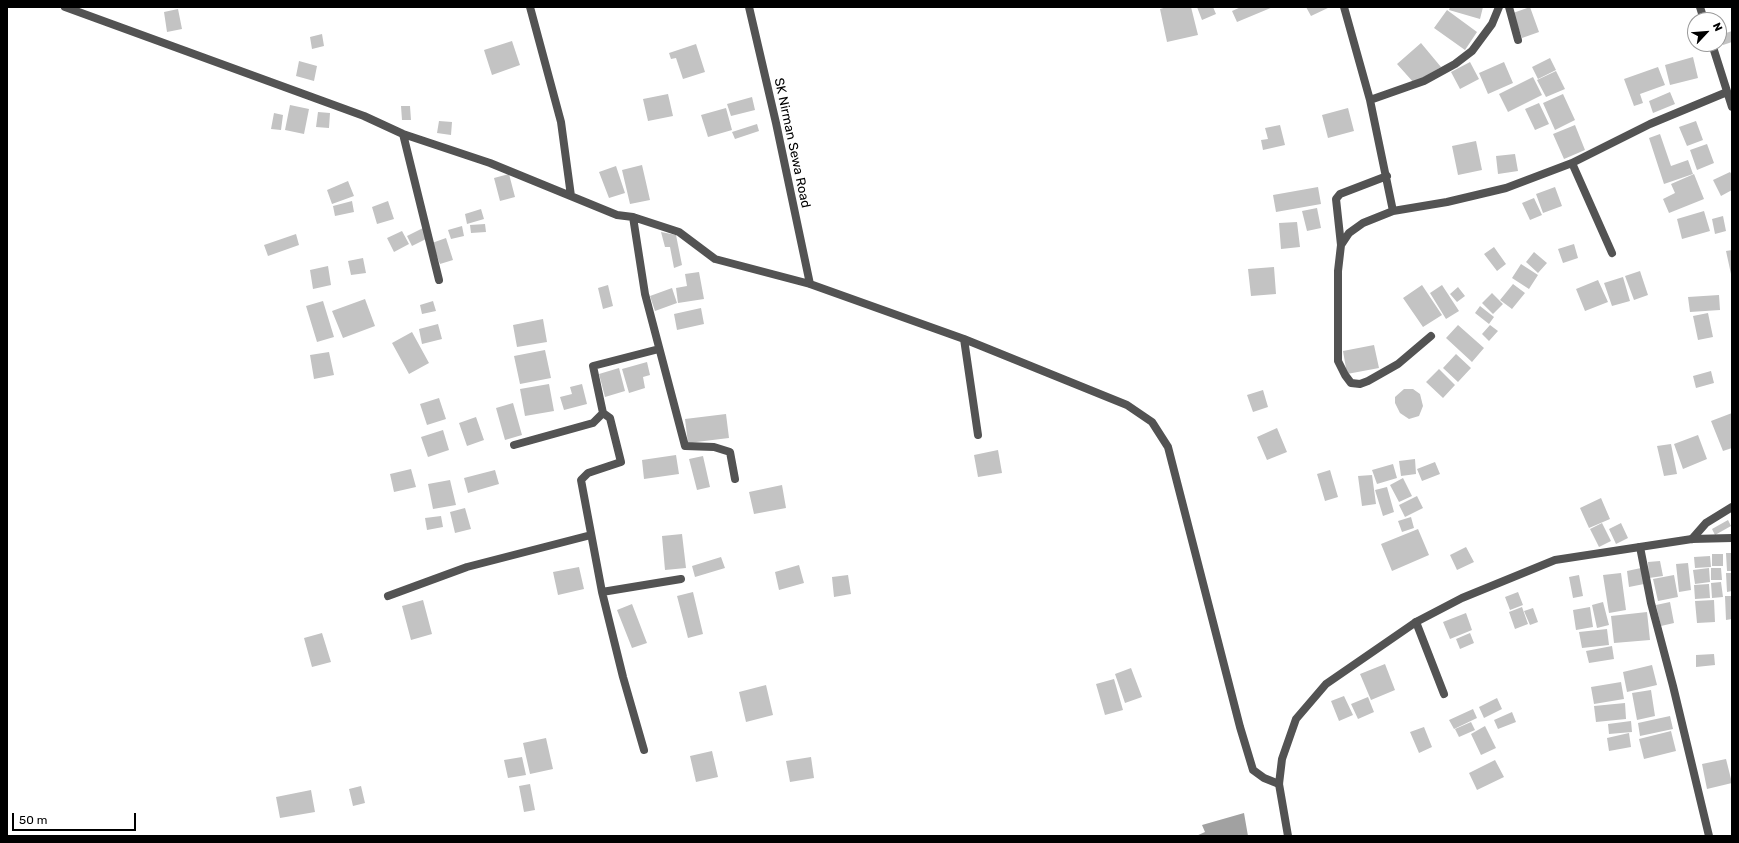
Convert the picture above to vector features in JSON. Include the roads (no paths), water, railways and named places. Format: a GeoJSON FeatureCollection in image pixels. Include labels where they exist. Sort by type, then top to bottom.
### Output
{"type":"FeatureCollection","features":[{"type":"Feature","properties":{"kind":"street"},"geometry":{"type":"LineString","coordinates":[[66,7],[364,116],[403,134],[490,163],[617,215],[634,217],[679,232],[715,259],[810,284],[964,339],[1127,405],[1152,422],[1168,447],[1240,727],[1253,770],[1264,778],[1279,784]]}},
{"type":"Feature","properties":{"kind":"street"},"geometry":{"type":"LineString","coordinates":[[530,7],[561,122],[571,196]]}},
{"type":"Feature","properties":{"kind":"street","name":"SK Nirman Sewa Road"},"geometry":{"type":"LineString","coordinates":[[749,7],[776,123],[810,284]]}},
{"type":"Feature","properties":{"kind":"street"},"geometry":{"type":"LineString","coordinates":[[1344,7],[1370,100],[1387,176],[1393,211]]}},
{"type":"Feature","properties":{"kind":"street"},"geometry":{"type":"LineString","coordinates":[[1370,100],[1424,81],[1455,64],[1472,51],[1492,24],[1499,7]]}},
{"type":"Feature","properties":{"kind":"street"},"geometry":{"type":"LineString","coordinates":[[1509,7],[1518,40]]}},
{"type":"Feature","properties":{"kind":"street"},"geometry":{"type":"LineString","coordinates":[[1714,52],[1732,107]]}},
{"type":"Feature","properties":{"kind":"street"},"geometry":{"type":"LineString","coordinates":[[1341,245],[1349,233],[1363,224],[1393,211],[1447,202],[1506,188],[1572,163],[1650,124],[1727,92]]}},
{"type":"Feature","properties":{"kind":"street"},"geometry":{"type":"LineString","coordinates":[[403,134],[439,280]]}},
{"type":"Feature","properties":{"kind":"street"},"geometry":{"type":"LineString","coordinates":[[1572,163],[1612,253]]}},
{"type":"Feature","properties":{"kind":"street"},"geometry":{"type":"LineString","coordinates":[[1387,176],[1350,189],[1340,194],[1336,199],[1341,245],[1338,271],[1338,361],[1351,383],[1360,384],[1398,364],[1431,336]]}},
{"type":"Feature","properties":{"kind":"street"},"geometry":{"type":"LineString","coordinates":[[634,217],[645,294],[685,446],[714,446],[730,452],[735,479]]}},
{"type":"Feature","properties":{"kind":"street"},"geometry":{"type":"LineString","coordinates":[[964,339],[978,435]]}},
{"type":"Feature","properties":{"kind":"street"},"geometry":{"type":"LineString","coordinates":[[644,750],[623,677],[602,592],[581,480],[588,473],[621,462],[610,418],[603,413],[593,366],[659,349]]}},
{"type":"Feature","properties":{"kind":"street"},"geometry":{"type":"LineString","coordinates":[[514,445],[593,423],[603,413]]}},
{"type":"Feature","properties":{"kind":"street"},"geometry":{"type":"LineString","coordinates":[[1692,539],[1706,523],[1732,507]]}},
{"type":"Feature","properties":{"kind":"street"},"geometry":{"type":"LineString","coordinates":[[388,596],[467,567],[591,535]]}},
{"type":"Feature","properties":{"kind":"street"},"geometry":{"type":"LineString","coordinates":[[1288,836],[1279,784],[1282,758],[1296,719],[1326,684],[1416,622],[1462,598],[1555,560],[1692,539],[1732,538]]}},
{"type":"Feature","properties":{"kind":"street"},"geometry":{"type":"LineString","coordinates":[[1640,547],[1651,603],[1673,686],[1709,836]]}},
{"type":"Feature","properties":{"kind":"street"},"geometry":{"type":"LineString","coordinates":[[602,592],[680,579]]}},
{"type":"Feature","properties":{"kind":"street"},"geometry":{"type":"LineString","coordinates":[[1416,622],[1444,694]]}}]}
